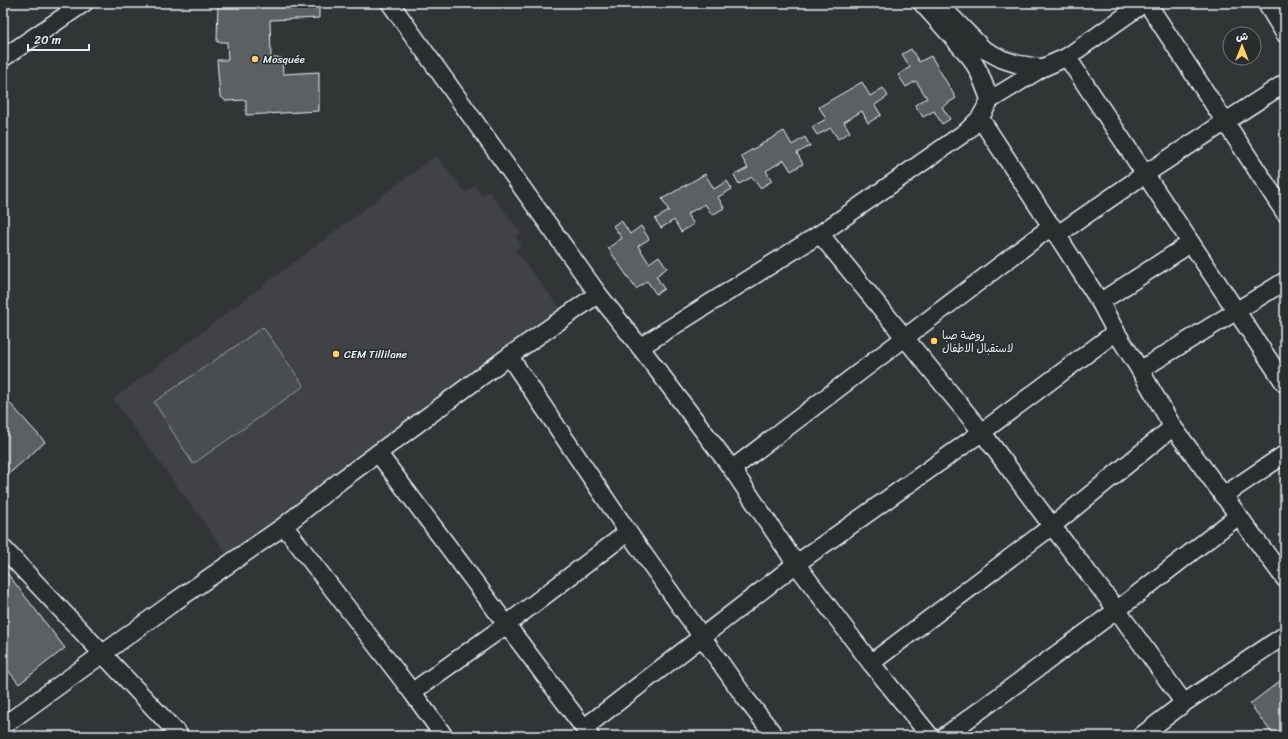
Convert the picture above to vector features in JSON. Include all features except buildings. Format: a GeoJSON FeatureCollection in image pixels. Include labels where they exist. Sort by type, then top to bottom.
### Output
{"type":"FeatureCollection","features":[{"type":"Feature","properties":{"kind":"street"},"geometry":{"type":"LineString","coordinates":[[3,58],[84,3]]}},
{"type":"Feature","properties":{"kind":"street"},"geometry":{"type":"LineString","coordinates":[[390,3],[598,294],[732,469],[796,564],[871,663],[930,736]]}},
{"type":"Feature","properties":{"kind":"street"},"geometry":{"type":"LineString","coordinates":[[922,3],[971,58],[979,72],[990,100]]}},
{"type":"Feature","properties":{"kind":"street"},"geometry":{"type":"LineString","coordinates":[[938,3],[983,49],[1002,59],[1017,64],[1042,68]]}},
{"type":"Feature","properties":{"kind":"street"},"geometry":{"type":"LineString","coordinates":[[640,347],[820,234],[967,131],[980,118],[990,100],[1042,68],[1067,56],[1144,3]]}},
{"type":"Feature","properties":{"kind":"street"},"geometry":{"type":"LineString","coordinates":[[1147,3],[1285,213]]}},
{"type":"Feature","properties":{"kind":"street"},"geometry":{"type":"LineString","coordinates":[[1266,3],[1285,34]]}},
{"type":"Feature","properties":{"kind":"street"},"geometry":{"type":"LineString","coordinates":[[1067,56],[1285,384]]}},
{"type":"Feature","properties":{"kind":"street"},"geometry":{"type":"LineString","coordinates":[[732,469],[904,337],[1054,230],[1145,174],[1285,83]]}},
{"type":"Feature","properties":{"kind":"street"},"geometry":{"type":"LineString","coordinates":[[980,118],[1100,302],[1116,332],[1173,427],[1285,579]]}},
{"type":"Feature","properties":{"kind":"street"},"geometry":{"type":"LineString","coordinates":[[820,234],[982,432],[1117,610],[1184,703]]}},
{"type":"Feature","properties":{"kind":"street"},"geometry":{"type":"LineString","coordinates":[[1100,302],[1191,243]]}},
{"type":"Feature","properties":{"kind":"street"},"geometry":{"type":"LineString","coordinates":[[1140,370],[1285,281]]}},
{"type":"Feature","properties":{"kind":"street"},"geometry":{"type":"LineString","coordinates":[[3,726],[174,602],[284,526],[340,481],[509,356],[598,294]]}},
{"type":"Feature","properties":{"kind":"street"},"geometry":{"type":"LineString","coordinates":[[378,453],[587,732],[701,636],[796,564],[982,432],[1116,332]]}},
{"type":"Feature","properties":{"kind":"street"},"geometry":{"type":"LineString","coordinates":[[509,356],[628,532],[769,734]]}},
{"type":"Feature","properties":{"kind":"street"},"geometry":{"type":"LineString","coordinates":[[871,663],[1052,526],[1173,427]]}},
{"type":"Feature","properties":{"kind":"street"},"geometry":{"type":"LineString","coordinates":[[1223,496],[1285,454]]}},
{"type":"Feature","properties":{"kind":"street"},"geometry":{"type":"LineString","coordinates":[[945,736],[1117,610],[1238,516]]}},
{"type":"Feature","properties":{"kind":"street"},"geometry":{"type":"LineString","coordinates":[[284,526],[412,692],[444,736]]}},
{"type":"Feature","properties":{"kind":"street"},"geometry":{"type":"LineString","coordinates":[[412,692],[506,625],[628,532]]}},
{"type":"Feature","properties":{"kind":"street"},"geometry":{"type":"LineString","coordinates":[[3,548],[180,736]]}},
{"type":"Feature","properties":{"kind":"street"},"geometry":{"type":"LineString","coordinates":[[1141,736],[1184,703],[1285,635]]}},
{"type":"Feature","properties":{"kind":"shaded area","name":"CEM Tillilane"},"geometry":{"type":"Polygon","coordinates":[[[436,155],[465,192],[475,186],[482,196],[489,191],[521,233],[516,237],[522,245],[515,250],[560,308],[230,558],[113,399],[436,155]]]}},
{"type":"Feature","properties":{"kind":"shaded area"},"geometry":{"type":"Polygon","coordinates":[[[263,327],[304,386],[193,464],[154,402],[263,327]]]}},
{"type":"Feature","properties":{"kind":"place","name":"Mosquée"},"geometry":{"type":"Point","coordinates":[255,59]}},
{"type":"Feature","properties":{"kind":"place","name":"روضة صبا لاستقبال الاطفال"},"geometry":{"type":"Point","coordinates":[934,341]}},
{"type":"Feature","properties":{"kind":"place","name":"CEM Tillilane"},"geometry":{"type":"Point","coordinates":[336,354]}}]}
